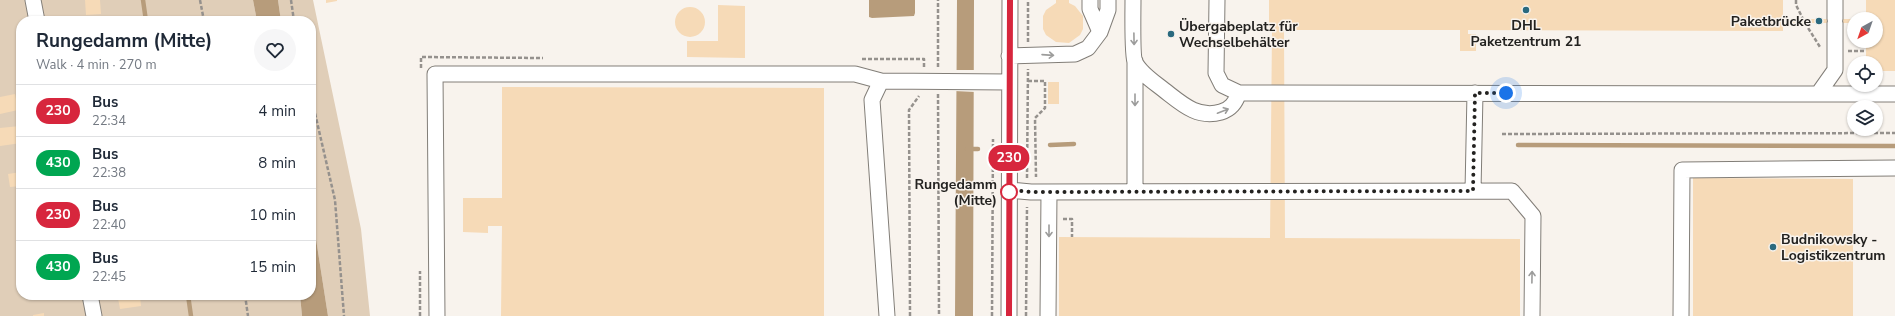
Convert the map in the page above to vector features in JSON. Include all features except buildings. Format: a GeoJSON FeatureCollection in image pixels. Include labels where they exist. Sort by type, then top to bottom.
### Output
{"type":"FeatureCollection","features":[{"type":"Feature","properties":{"kind":"street"},"geometry":{"type":"LineString","coordinates":[[33,0],[36,16]]}},
{"type":"Feature","properties":{"kind":"street"},"geometry":{"type":"LineString","coordinates":[[1009,316],[1010,0]]}},
{"type":"Feature","properties":{"kind":"street"},"geometry":{"type":"LineString","coordinates":[[1090,0],[1090,9],[1100,32]]}},
{"type":"Feature","properties":{"kind":"street"},"geometry":{"type":"LineString","coordinates":[[1009,56],[1075,54],[1088,48],[1100,32],[1108,10],[1108,0]]}},
{"type":"Feature","properties":{"kind":"street"},"geometry":{"type":"LineString","coordinates":[[1133,0],[1136,192]]}},
{"type":"Feature","properties":{"kind":"street"},"geometry":{"type":"LineString","coordinates":[[1217,0],[1216,73],[1222,85],[1239,93],[1895,94]]}},
{"type":"Feature","properties":{"kind":"street"},"geometry":{"type":"LineString","coordinates":[[1818,94],[1835,70],[1835,0]]}},
{"type":"Feature","properties":{"kind":"street"},"geometry":{"type":"LineString","coordinates":[[1135,61],[1149,78],[1187,108],[1200,113],[1213,114],[1226,110],[1235,104],[1239,93]]}},
{"type":"Feature","properties":{"kind":"street"},"geometry":{"type":"LineString","coordinates":[[437,316],[435,74],[855,74],[881,80],[1009,82]]}},
{"type":"Feature","properties":{"kind":"street"},"geometry":{"type":"LineString","coordinates":[[881,80],[872,100],[887,316]]}},
{"type":"Feature","properties":{"kind":"street"},"geometry":{"type":"LineString","coordinates":[[1473,191],[1475,93]]}},
{"type":"Feature","properties":{"kind":"street"},"geometry":{"type":"LineString","coordinates":[[1681,316],[1682,170],[1895,168]]}},
{"type":"Feature","properties":{"kind":"street"},"geometry":{"type":"LineString","coordinates":[[1009,190],[1038,192],[1512,191],[1533,216],[1532,316]]}},
{"type":"Feature","properties":{"kind":"street"},"geometry":{"type":"LineString","coordinates":[[1038,192],[1049,218],[1048,316]]}},
{"type":"Feature","properties":{"kind":"street"},"geometry":{"type":"LineString","coordinates":[[91,300],[94,316]]}},
{"type":"Feature","properties":{"kind":"path"},"geometry":{"type":"LineString","coordinates":[[200,0],[203,16]]}},
{"type":"Feature","properties":{"kind":"path"},"geometry":{"type":"LineString","coordinates":[[291,0],[293,16]]}},
{"type":"Feature","properties":{"kind":"path"},"geometry":{"type":"LineString","coordinates":[[938,0],[935,80],[939,316]]}},
{"type":"Feature","properties":{"kind":"path"},"geometry":{"type":"LineString","coordinates":[[1028,0],[1028,81],[1038,192]]}},
{"type":"Feature","properties":{"kind":"path"},"geometry":{"type":"LineString","coordinates":[[1796,0],[1796,5],[1803,19]]}},
{"type":"Feature","properties":{"kind":"path"},"geometry":{"type":"LineString","coordinates":[[421,72],[421,57],[547,58]]}},
{"type":"Feature","properties":{"kind":"path"},"geometry":{"type":"LineString","coordinates":[[854,59],[924,59],[935,80]]}},
{"type":"Feature","properties":{"kind":"path"},"geometry":{"type":"LineString","coordinates":[[910,316],[909,110],[922,92],[935,80]]}},
{"type":"Feature","properties":{"kind":"path"},"geometry":{"type":"LineString","coordinates":[[1026,316],[1038,192],[1035,118],[1045,108],[1045,81],[1028,81]]}},
{"type":"Feature","properties":{"kind":"path"},"geometry":{"type":"LineString","coordinates":[[316,118],[335,200],[344,316]]}},
{"type":"Feature","properties":{"kind":"path"},"geometry":{"type":"LineString","coordinates":[[1502,134],[1895,132]]}},
{"type":"Feature","properties":{"kind":"path"},"geometry":{"type":"LineString","coordinates":[[1049,218],[1072,219],[1072,236]]}},
{"type":"Feature","properties":{"kind":"path"},"geometry":{"type":"LineString","coordinates":[[420,269],[420,316]]}},
{"type":"Feature","properties":{"kind":"path"},"geometry":{"type":"LineString","coordinates":[[246,300],[248,316]]}},
{"type":"Feature","properties":{"kind":"shaded area"},"geometry":{"type":"Polygon","coordinates":[[[0,0],[253,0],[256,16],[16,16],[16,300],[300,300],[302,316],[0,316],[0,0]]]}},
{"type":"Feature","properties":{"kind":"shaded area"},"geometry":{"type":"Polygon","coordinates":[[[253,0],[278,0],[280,16],[256,16],[253,0]]]}},
{"type":"Feature","properties":{"kind":"shaded area"},"geometry":{"type":"Polygon","coordinates":[[[278,0],[313,0],[361,229],[370,316],[328,316],[316,239],[316,16],[280,16],[278,0]]]}},
{"type":"Feature","properties":{"kind":"shaded area"},"geometry":{"type":"Polygon","coordinates":[[[869,0],[915,0],[915,13],[914,16],[872,18],[869,17],[869,0]]]}},
{"type":"Feature","properties":{"kind":"shaded area"},"geometry":{"type":"Polygon","coordinates":[[[957,0],[974,0],[973,316],[955,316],[957,0]]]}},
{"type":"Feature","properties":{"kind":"shaded area"},"geometry":{"type":"Polygon","coordinates":[[[316,239],[328,316],[302,316],[300,300],[316,300],[316,239]]]}},
{"type":"Feature","properties":{"kind":"pier"},"geometry":{"type":"Polygon","coordinates":[[[954,70],[976,70],[976,92],[954,91],[954,70]]]}},
{"type":"Feature","properties":{"kind":"waterway"},"geometry":{"type":"LineString","coordinates":[[143,0],[145,16]]}},
{"type":"Feature","properties":{"kind":"waterway"},"geometry":{"type":"LineString","coordinates":[[1050,145],[1074,144]]}},
{"type":"Feature","properties":{"kind":"waterway"},"geometry":{"type":"LineString","coordinates":[[1518,145],[1895,146]]}},
{"type":"Feature","properties":{"kind":"waterway"},"geometry":{"type":"LineString","coordinates":[[967,149],[978,149]]}},
{"type":"Feature","properties":{"kind":"waterway"},"geometry":{"type":"LineString","coordinates":[[189,300],[191,316]]}},
{"type":"Feature","properties":{"kind":"bus line","name":"230"},"geometry":{"type":"LineString","coordinates":[[1009,316],[1010,0]]}},
{"type":"Feature","properties":{"kind":"place","name":"DHL Paketzentrum 21"},"geometry":{"type":"Point","coordinates":[1526,10]}},
{"type":"Feature","properties":{"kind":"place","name":"Paketbrücke"},"geometry":{"type":"Point","coordinates":[1819,21]}},
{"type":"Feature","properties":{"kind":"place","name":"Übergabeplatz für Wechselbehälter"},"geometry":{"type":"Point","coordinates":[1171,34]}},
{"type":"Feature","properties":{"kind":"place","name":"Rungedamm (Mitte)"},"geometry":{"type":"Point","coordinates":[1009,192]}},
{"type":"Feature","properties":{"kind":"place","name":"Budnikowsky - Logistikzentrum"},"geometry":{"type":"Point","coordinates":[1773,247]}},
{"type":"Feature","properties":{"kind":"route"},"geometry":{"type":"LineString","coordinates":[[1009,192],[1009,190],[1031,192],[1473,191],[1475,93],[1506,93]]}}]}
